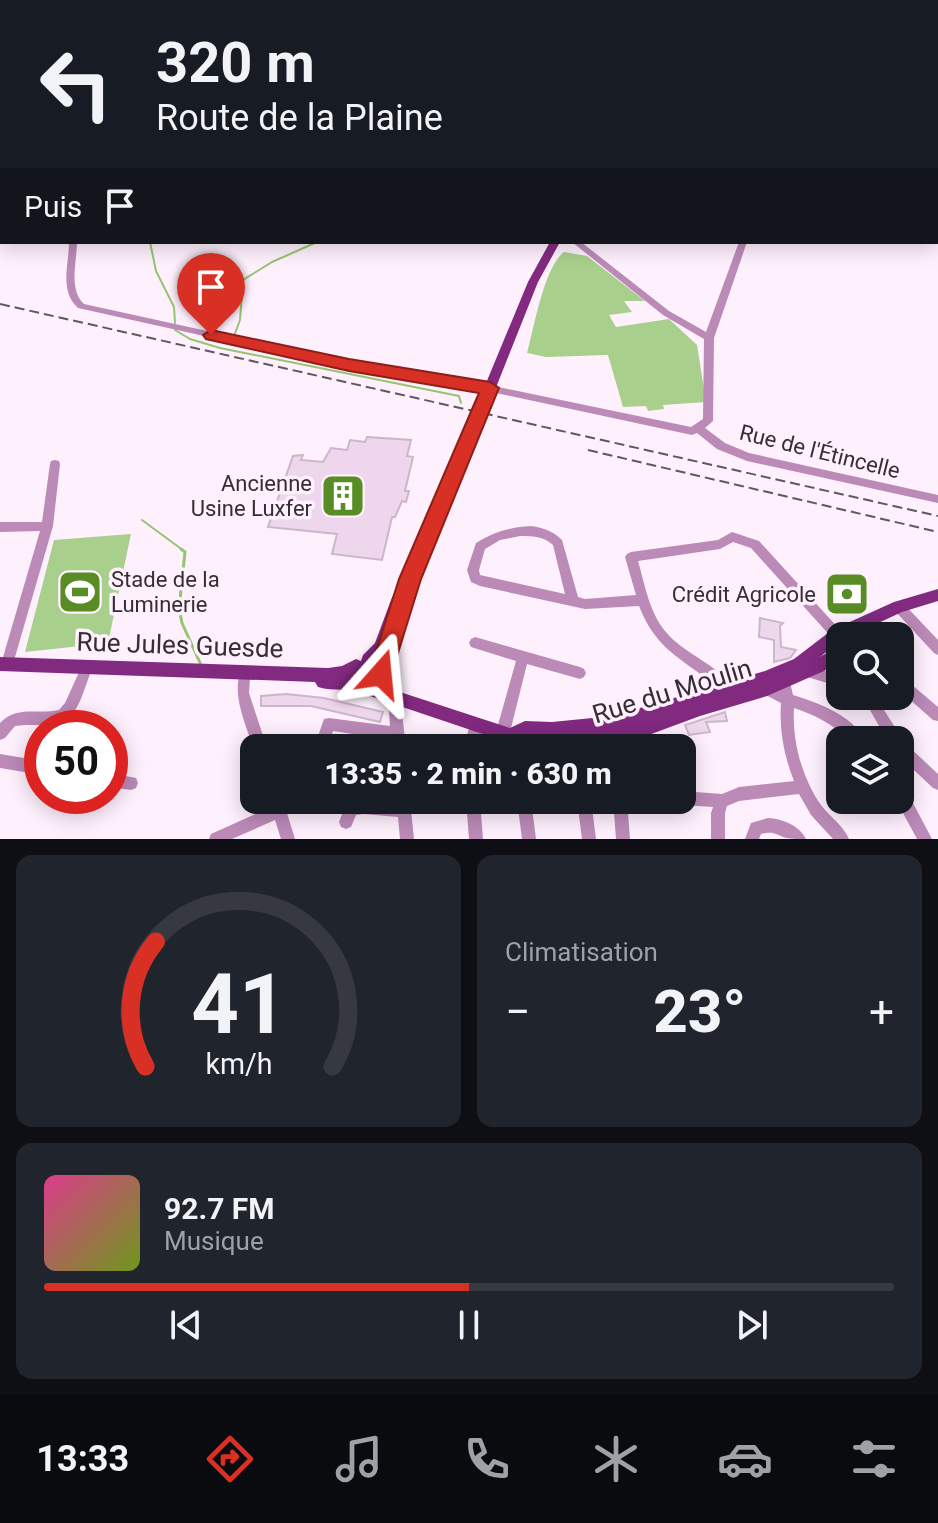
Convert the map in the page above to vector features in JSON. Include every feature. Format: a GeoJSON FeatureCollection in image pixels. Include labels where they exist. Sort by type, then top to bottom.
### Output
{"type":"FeatureCollection","features":[{"type":"Feature","properties":{"kind":"main road"},"geometry":{"type":"LineString","coordinates":[[371,668],[353,675],[360,685],[376,682],[371,668],[533,282],[554,244]]}},
{"type":"Feature","properties":{"kind":"main road"},"geometry":{"type":"LineString","coordinates":[[873,622],[899,607],[938,595]]}},
{"type":"Feature","properties":{"kind":"main road","name":"Rue du Moulin"},"geometry":{"type":"LineString","coordinates":[[603,734],[732,694],[767,689],[816,661]]}},
{"type":"Feature","properties":{"kind":"main road","name":"Rue du Moulin"},"geometry":{"type":"LineString","coordinates":[[646,734],[732,694],[816,661]]}},
{"type":"Feature","properties":{"kind":"main road","name":"Rue Jules Guesde"},"geometry":{"type":"LineString","coordinates":[[2,666],[328,675],[371,668]]}},
{"type":"Feature","properties":{"kind":"main road","name":"Rue Jules Guesde"},"geometry":{"type":"LineString","coordinates":[[2,666],[84,674],[360,685]]}},
{"type":"Feature","properties":{"kind":"main road"},"geometry":{"type":"LineString","coordinates":[[371,668],[394,695]]}},
{"type":"Feature","properties":{"kind":"main road","name":"Rue du Moulin"},"geometry":{"type":"LineString","coordinates":[[360,685],[501,734]]}},
{"type":"Feature","properties":{"kind":"main road","name":"Rue du Moulin"},"geometry":{"type":"LineString","coordinates":[[517,734],[525,729],[588,734]]}},
{"type":"Feature","properties":{"kind":"street"},"geometry":{"type":"LineString","coordinates":[[73,244],[71,293],[75,303],[81,306],[488,394],[666,427],[699,429],[708,421],[710,409],[709,338],[742,244]]}},
{"type":"Feature","properties":{"kind":"street"},"geometry":{"type":"LineString","coordinates":[[579,244],[666,313],[709,338]]}},
{"type":"Feature","properties":{"kind":"street","name":"Rue de l'Étincelle"},"geometry":{"type":"LineString","coordinates":[[699,429],[721,446],[747,457],[938,499]]}},
{"type":"Feature","properties":{"kind":"street"},"geometry":{"type":"LineString","coordinates":[[2,666],[47,526],[55,464]]}},
{"type":"Feature","properties":{"kind":"street"},"geometry":{"type":"LineString","coordinates":[[0,527],[47,526]]}},
{"type":"Feature","properties":{"kind":"street"},"geometry":{"type":"LineString","coordinates":[[573,601],[558,543],[553,536],[526,530],[480,546],[473,570],[475,578],[573,601],[600,604],[644,600]]}},
{"type":"Feature","properties":{"kind":"street"},"geometry":{"type":"LineString","coordinates":[[732,694],[715,676],[668,643],[655,627],[631,557],[720,544],[732,537],[755,544],[816,661],[788,700],[790,742],[804,787],[816,810],[842,839]]}},
{"type":"Feature","properties":{"kind":"street"},"geometry":{"type":"LineString","coordinates":[[899,607],[938,649]]}},
{"type":"Feature","properties":{"kind":"street"},"geometry":{"type":"LineString","coordinates":[[475,643],[580,673]]}},
{"type":"Feature","properties":{"kind":"street"},"geometry":{"type":"LineString","coordinates":[[512,734],[523,657]]}},
{"type":"Feature","properties":{"kind":"street"},"geometry":{"type":"LineString","coordinates":[[0,732],[12,720],[62,718],[69,713],[84,674]]}},
{"type":"Feature","properties":{"kind":"street"},"geometry":{"type":"LineString","coordinates":[[244,678],[243,693],[256,734]]}},
{"type":"Feature","properties":{"kind":"street"},"geometry":{"type":"LineString","coordinates":[[767,689],[827,714],[841,726]]}},
{"type":"Feature","properties":{"kind":"street"},"geometry":{"type":"LineString","coordinates":[[394,695],[397,734]]}},
{"type":"Feature","properties":{"kind":"street"},"geometry":{"type":"LineString","coordinates":[[914,695],[938,715]]}},
{"type":"Feature","properties":{"kind":"street"},"geometry":{"type":"LineString","coordinates":[[326,734],[329,724],[370,734]]}},
{"type":"Feature","properties":{"kind":"street"},"geometry":{"type":"LineString","coordinates":[[474,734],[476,724]]}},
{"type":"Feature","properties":{"kind":"street"},"geometry":{"type":"LineString","coordinates":[[0,761],[24,765]]}},
{"type":"Feature","properties":{"kind":"street"},"geometry":{"type":"LineString","coordinates":[[914,761],[938,783]]}},
{"type":"Feature","properties":{"kind":"street"},"geometry":{"type":"LineString","coordinates":[[696,799],[722,801],[739,794],[804,787]]}},
{"type":"Feature","properties":{"kind":"street"},"geometry":{"type":"LineString","coordinates":[[718,839],[718,813],[722,801]]}},
{"type":"Feature","properties":{"kind":"street"},"geometry":{"type":"LineString","coordinates":[[216,839],[263,814]]}},
{"type":"Feature","properties":{"kind":"street"},"geometry":{"type":"LineString","coordinates":[[280,814],[288,839]]}},
{"type":"Feature","properties":{"kind":"street"},"geometry":{"type":"LineString","coordinates":[[346,822],[349,814]]}},
{"type":"Feature","properties":{"kind":"street"},"geometry":{"type":"LineString","coordinates":[[405,814],[407,839]]}},
{"type":"Feature","properties":{"kind":"street"},"geometry":{"type":"LineString","coordinates":[[474,814],[476,839]]}},
{"type":"Feature","properties":{"kind":"street"},"geometry":{"type":"LineString","coordinates":[[526,814],[529,839]]}},
{"type":"Feature","properties":{"kind":"street"},"geometry":{"type":"LineString","coordinates":[[586,814],[589,839]]}},
{"type":"Feature","properties":{"kind":"street"},"geometry":{"type":"LineString","coordinates":[[621,814],[623,839]]}},
{"type":"Feature","properties":{"kind":"street"},"geometry":{"type":"LineString","coordinates":[[911,814],[925,839]]}},
{"type":"Feature","properties":{"kind":"street"},"geometry":{"type":"LineString","coordinates":[[752,839],[756,828],[766,824],[789,830],[799,839]]}},
{"type":"Feature","properties":{"kind":"green space"},"geometry":{"type":"Polygon","coordinates":[[[564,252],[587,256],[645,301],[624,301],[632,312],[609,315],[616,327],[669,319],[697,345],[706,402],[663,405],[664,409],[648,411],[646,406],[623,407],[608,355],[546,357],[527,353],[545,284],[564,252]]]}},
{"type":"Feature","properties":{"kind":"green space","name":"Stade de la Luminerie"},"geometry":{"type":"Polygon","coordinates":[[[131,534],[108,643],[25,652],[54,540],[131,534]]]}},
{"type":"Feature","properties":{"kind":"building","name":"Ancienne Usine Luxfer"},"geometry":{"type":"Polygon","coordinates":[[[367,437],[411,440],[407,456],[413,457],[405,491],[409,491],[406,502],[402,501],[395,517],[392,517],[382,560],[332,554],[337,534],[268,527],[293,456],[303,455],[301,460],[323,462],[331,448],[347,450],[350,440],[365,442],[367,437]]]}},
{"type":"Feature","properties":{"kind":"building"},"geometry":{"type":"Polygon","coordinates":[[[760,618],[783,623],[780,626],[781,647],[796,650],[790,658],[774,662],[774,640],[759,637],[760,618]]]}},
{"type":"Feature","properties":{"kind":"building"},"geometry":{"type":"Polygon","coordinates":[[[286,694],[324,698],[383,712],[380,722],[311,706],[261,706],[261,696],[286,694]]]}},
{"type":"Feature","properties":{"kind":"building"},"geometry":{"type":"Polygon","coordinates":[[[725,712],[727,721],[706,722],[710,732],[696,734],[689,734],[685,725],[725,712]]]}},
{"type":"Feature","properties":{"kind":"waterway"},"geometry":{"type":"LineString","coordinates":[[150,244],[156,271],[174,307],[175,323]]}},
{"type":"Feature","properties":{"kind":"waterway"},"geometry":{"type":"LineString","coordinates":[[234,336],[240,320],[243,280],[272,262],[312,244]]}},
{"type":"Feature","properties":{"kind":"waterway"},"geometry":{"type":"LineString","coordinates":[[175,330],[190,339],[220,348],[459,396],[461,403]]}},
{"type":"Feature","properties":{"kind":"waterway"},"geometry":{"type":"LineString","coordinates":[[142,520],[184,551]]}},
{"type":"Feature","properties":{"kind":"waterway"},"geometry":{"type":"LineString","coordinates":[[181,549],[185,552],[179,609],[201,665]]}},
{"type":"Feature","properties":{"kind":"railway"},"geometry":{"type":"LineString","coordinates":[[0,304],[938,516]]}},
{"type":"Feature","properties":{"kind":"railway"},"geometry":{"type":"LineString","coordinates":[[588,450],[938,532]]}},
{"type":"Feature","properties":{"kind":"place","name":"Ancienne Usine Luxfer"},"geometry":{"type":"Point","coordinates":[343,496]}},
{"type":"Feature","properties":{"kind":"place","name":"Stade de la Luminerie"},"geometry":{"type":"Point","coordinates":[80,592]}},
{"type":"Feature","properties":{"kind":"place","name":"Crédit Agricole"},"geometry":{"type":"Point","coordinates":[847,594]}},
{"type":"Feature","properties":{"kind":"route"},"geometry":{"type":"LineString","coordinates":[[211,335],[349,365],[490,388],[410,579],[381,674]]}}]}
